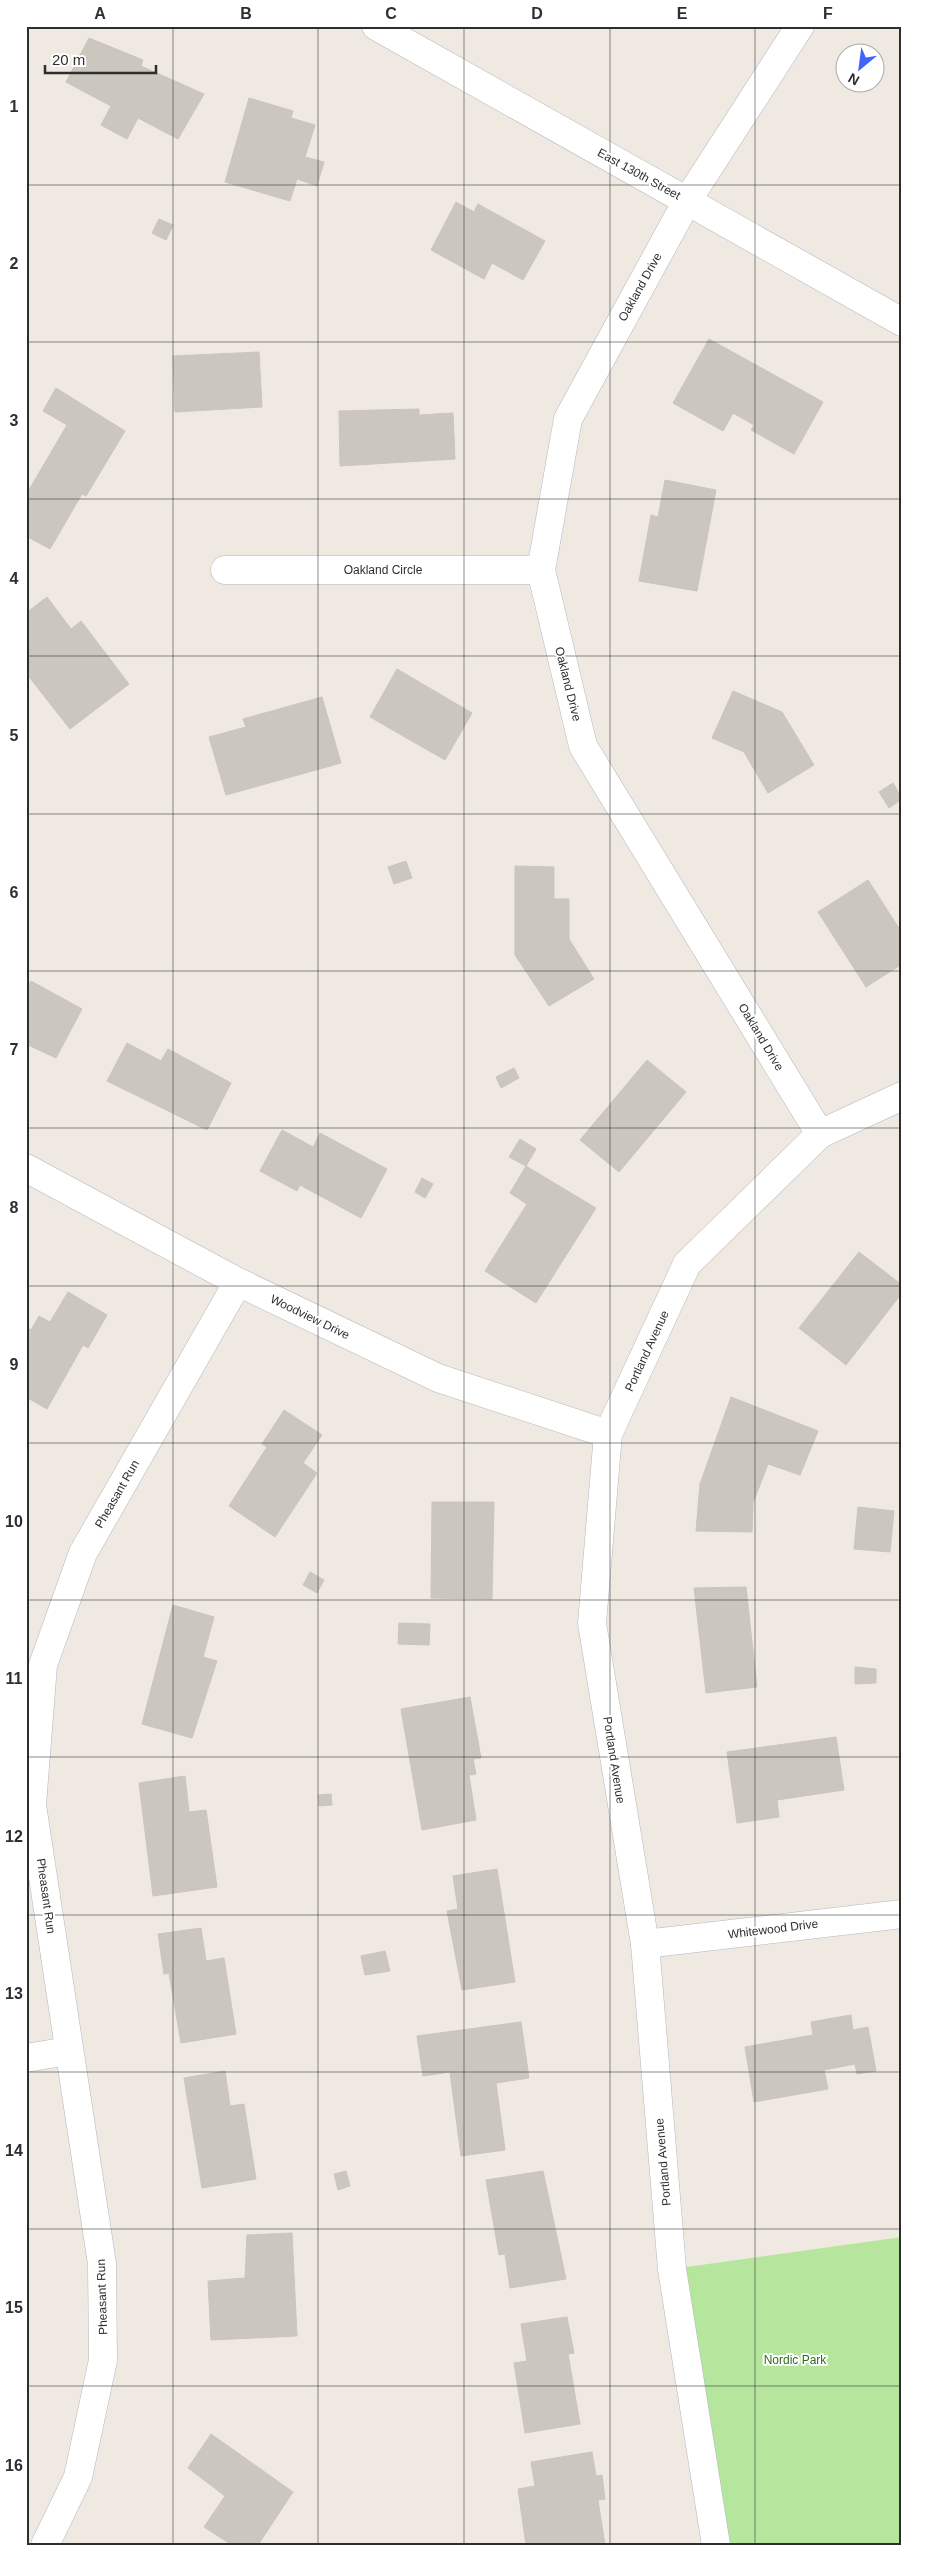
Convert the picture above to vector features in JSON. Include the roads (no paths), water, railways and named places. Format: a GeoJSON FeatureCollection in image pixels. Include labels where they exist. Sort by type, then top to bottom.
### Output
{"type":"FeatureCollection","features":[{"type":"Feature","properties":{"kind":"street","name":"East 130th Street"},"geometry":{"type":"LineString","coordinates":[[376,26],[902,322]]}},
{"type":"Feature","properties":{"kind":"street","name":"Oakland Drive"},"geometry":{"type":"LineString","coordinates":[[800,26],[687,201],[568,419],[541,570],[583,746],[820,1134]]}},
{"type":"Feature","properties":{"kind":"street","name":"Oakland Circle"},"geometry":{"type":"LineString","coordinates":[[225,570],[541,570]]}},
{"type":"Feature","properties":{"kind":"street","name":"Portland Avenue"},"geometry":{"type":"LineString","coordinates":[[716,2545],[672,2270],[645,1944],[592,1623],[608,1434],[687,1264],[820,1134],[902,1096]]}},
{"type":"Feature","properties":{"kind":"street","name":"Woodview Drive"},"geometry":{"type":"LineString","coordinates":[[26,1168],[238,1282],[438,1378],[608,1434]]}},
{"type":"Feature","properties":{"kind":"street","name":"Pheasant Run"},"geometry":{"type":"LineString","coordinates":[[45,2545],[78,2477],[103,2360],[102,2264],[32,1805],[42,1665],[83,1553],[238,1282]]}},
{"type":"Feature","properties":{"kind":"street","name":"Whitewood Drive"},"geometry":{"type":"LineString","coordinates":[[645,1944],[902,1914]]}},
{"type":"Feature","properties":{"kind":"street"},"geometry":{"type":"LineString","coordinates":[[26,2058],[68,2051]]}},
{"type":"Feature","properties":{"kind":"park label","name":"Nordic Park"},"geometry":{"type":"Point","coordinates":[795,2360]}}]}
